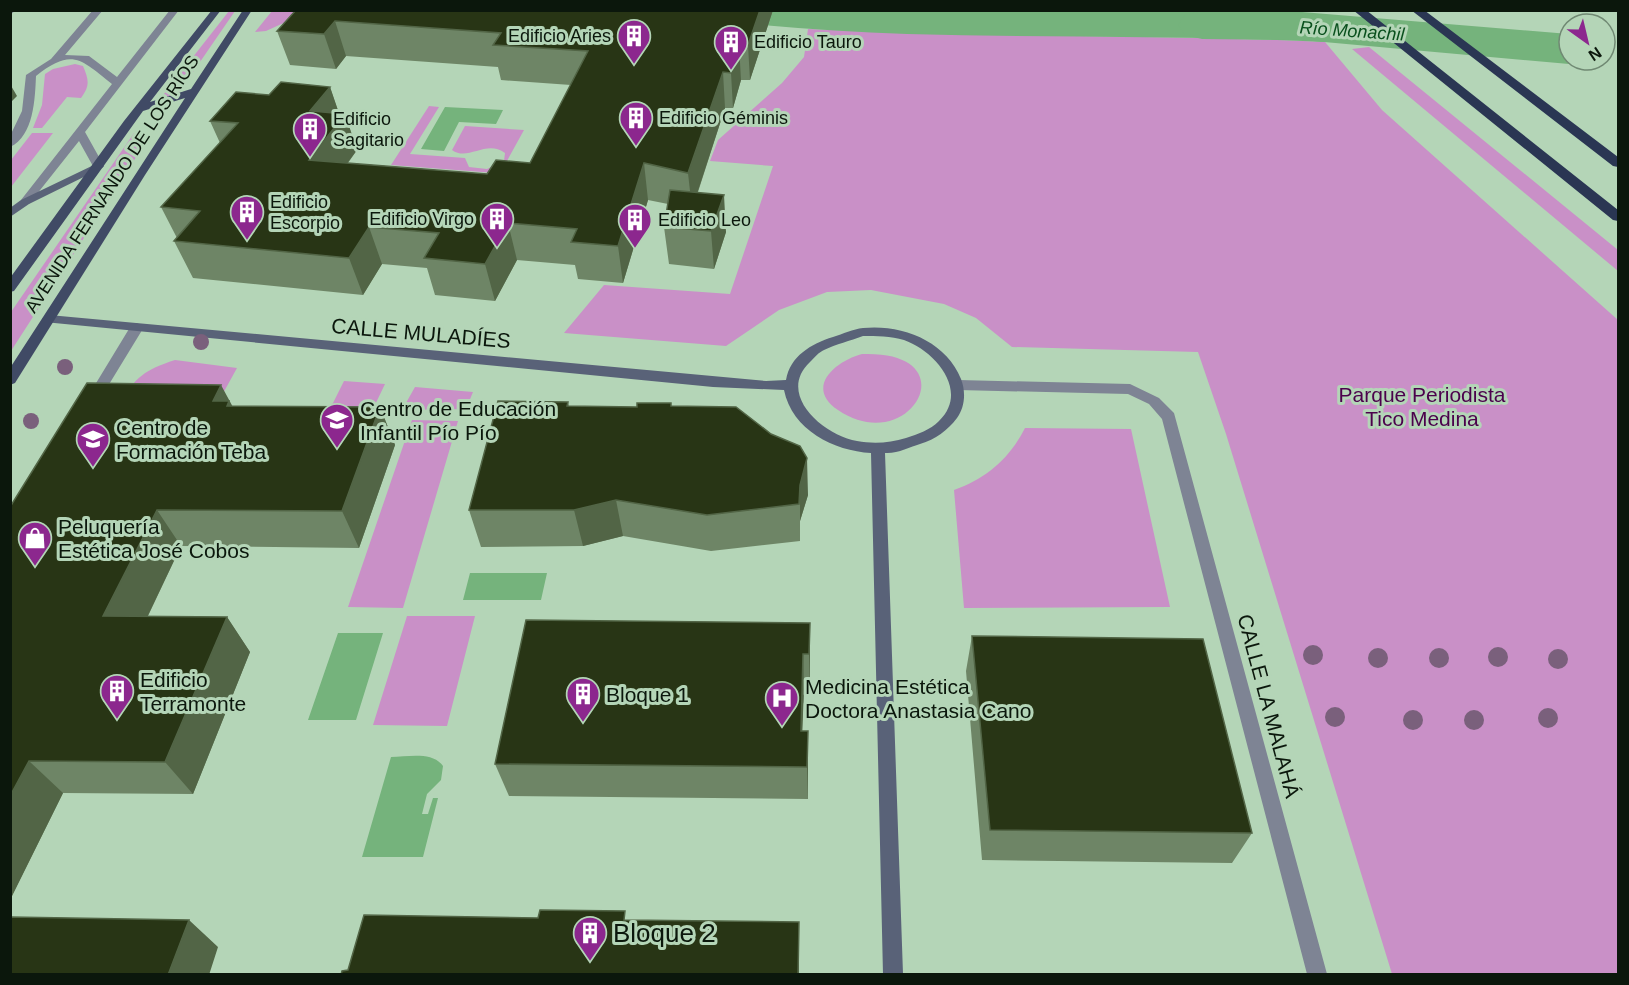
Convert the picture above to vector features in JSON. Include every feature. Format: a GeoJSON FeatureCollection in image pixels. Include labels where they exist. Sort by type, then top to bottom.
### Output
{"type":"FeatureCollection","features":[{"type":"Feature","properties":{"kind":"highway"},"geometry":{"type":"LineString","coordinates":[[1358,10],[1618,217]]}},
{"type":"Feature","properties":{"kind":"highway"},"geometry":{"type":"LineString","coordinates":[[1416,11],[1618,163]]}},
{"type":"Feature","properties":{"kind":"main road","name":"AVENIDA FERNANDO DE LOS RÍOS"},"geometry":{"type":"LineString","coordinates":[[10,288],[139,109],[217,10]]}},
{"type":"Feature","properties":{"kind":"main road","name":"AVENIDA FERNANDO DE LOS RÍOS"},"geometry":{"type":"LineString","coordinates":[[10,380],[248,10]]}},
{"type":"Feature","properties":{"kind":"main road"},"geometry":{"type":"LineString","coordinates":[[139,109],[195,91]]}},
{"type":"Feature","properties":{"kind":"street"},"geometry":{"type":"LineString","coordinates":[[10,144],[26,121],[32,97],[31,75],[55,60],[99,10]]}},
{"type":"Feature","properties":{"kind":"street"},"geometry":{"type":"LineString","coordinates":[[25,202],[175,10]]}},
{"type":"Feature","properties":{"kind":"street"},"geometry":{"type":"LineString","coordinates":[[55,60],[79,57],[92,62],[118,84]]}},
{"type":"Feature","properties":{"kind":"street"},"geometry":{"type":"LineString","coordinates":[[10,214],[25,202],[98,166],[80,133]]}},
{"type":"Feature","properties":{"kind":"street","name":"CALLE MULADÍES"},"geometry":{"type":"LineString","coordinates":[[49,319],[713,382],[766,386],[790,385]]}},
{"type":"Feature","properties":{"kind":"street"},"geometry":{"type":"LineString","coordinates":[[87,410],[137,327]]}},
{"type":"Feature","properties":{"kind":"street"},"geometry":{"type":"LineString","coordinates":[[862,332],[888,332],[935,351],[950,366],[958,385],[957,404],[946,421],[929,435],[906,445],[878,448],[850,445],[824,436],[804,421],[793,404],[790,385],[794,371],[802,358],[813,348],[836,337],[862,332]]}},
{"type":"Feature","properties":{"kind":"street","name":"CALLE LA MALAHÁ"},"geometry":{"type":"LineString","coordinates":[[958,385],[1130,389],[1154,401],[1169,417],[1317,975]]}},
{"type":"Feature","properties":{"kind":"street"},"geometry":{"type":"LineString","coordinates":[[878,448],[893,975]]}},
{"type":"Feature","properties":{"kind":"green space"},"geometry":{"type":"Polygon","coordinates":[[[229,11],[235,11],[178,94],[160,99],[229,11]]]}},
{"type":"Feature","properties":{"kind":"green space"},"geometry":{"type":"Polygon","coordinates":[[[272,11],[310,11],[266,31],[255,32],[272,11]]]}},
{"type":"Feature","properties":{"kind":"green space","name":"Parque Periodista Tico Medina"},"geometry":{"type":"Polygon","coordinates":[[[808,29],[1325,42],[1382,110],[1618,320],[1618,974],[1392,974],[1226,434],[1198,352],[1012,347],[976,318],[944,304],[871,290],[827,292],[779,310],[726,346],[564,333],[604,285],[730,294],[773,166],[710,161],[718,140],[782,83],[804,57],[808,29]]]}},
{"type":"Feature","properties":{"kind":"green space"},"geometry":{"type":"Polygon","coordinates":[[[1369,47],[1618,250],[1618,271],[1352,49],[1369,47]]]}},
{"type":"Feature","properties":{"kind":"green space"},"geometry":{"type":"Polygon","coordinates":[[[75,64],[83,66],[86,75],[88,83],[84,94],[81,98],[67,97],[42,128],[33,128],[42,105],[45,74],[53,69],[75,64]]]}},
{"type":"Feature","properties":{"kind":"green space"},"geometry":{"type":"Polygon","coordinates":[[[429,106],[439,107],[410,154],[465,158],[469,167],[487,169],[504,161],[505,153],[491,148],[464,154],[452,150],[465,126],[524,130],[502,170],[495,173],[391,165],[429,106]]]}},
{"type":"Feature","properties":{"kind":"green space"},"geometry":{"type":"Polygon","coordinates":[[[32,133],[53,133],[11,187],[11,160],[32,133]]]}},
{"type":"Feature","properties":{"kind":"green space"},"geometry":{"type":"Polygon","coordinates":[[[134,133],[151,134],[11,351],[11,312],[134,133]]]}},
{"type":"Feature","properties":{"kind":"green space"},"geometry":{"type":"Polygon","coordinates":[[[862,354],[895,357],[914,368],[921,383],[918,399],[906,413],[887,421],[864,421],[838,410],[828,401],[824,393],[824,384],[828,376],[842,362],[862,354]]]}},
{"type":"Feature","properties":{"kind":"green space"},"geometry":{"type":"Polygon","coordinates":[[[175,360],[237,368],[216,406],[119,404],[136,381],[148,371],[175,360]]]}},
{"type":"Feature","properties":{"kind":"green space"},"geometry":{"type":"Polygon","coordinates":[[[344,381],[385,384],[373,409],[330,409],[344,381]]]}},
{"type":"Feature","properties":{"kind":"green space"},"geometry":{"type":"Polygon","coordinates":[[[415,387],[473,392],[466,409],[402,410],[415,387]]]}},
{"type":"Feature","properties":{"kind":"green space"},"geometry":{"type":"Polygon","coordinates":[[[412,420],[458,421],[403,608],[348,607],[412,420]]]}},
{"type":"Feature","properties":{"kind":"green space"},"geometry":{"type":"Polygon","coordinates":[[[1025,428],[1131,429],[1170,607],[964,608],[954,490],[977,480],[996,466],[1012,449],[1025,428]]]}},
{"type":"Feature","properties":{"kind":"green space"},"geometry":{"type":"Polygon","coordinates":[[[407,616],[475,616],[447,726],[373,725],[407,616]]]}},
{"type":"Feature","properties":{"kind":"shaded area"},"geometry":{"type":"Polygon","coordinates":[[[1279,10],[1325,42],[1221,38],[872,33],[767,26],[627,11],[1279,10]]]}},
{"type":"Feature","properties":{"kind":"shaded area"},"geometry":{"type":"Polygon","coordinates":[[[445,107],[503,110],[496,124],[459,122],[444,151],[421,149],[445,107]]]}},
{"type":"Feature","properties":{"kind":"shaded area"},"geometry":{"type":"Polygon","coordinates":[[[470,573],[547,573],[541,600],[463,600],[470,573]]]}},
{"type":"Feature","properties":{"kind":"shaded area"},"geometry":{"type":"Polygon","coordinates":[[[338,633],[383,633],[356,720],[308,720],[338,633]]]}},
{"type":"Feature","properties":{"kind":"shaded area"},"geometry":{"type":"Polygon","coordinates":[[[391,757],[433,758],[443,766],[441,780],[427,794],[422,814],[428,814],[433,798],[438,798],[423,857],[362,857],[391,757]]]}},
{"type":"Feature","properties":{"kind":"building"},"geometry":{"type":"Polygon","coordinates":[[[296,10],[760,10],[748,45],[739,45],[731,73],[723,72],[688,173],[644,163],[618,246],[571,242],[577,229],[508,223],[485,264],[424,258],[439,233],[369,227],[349,258],[174,241],[200,211],[161,207],[238,123],[210,121],[236,92],[269,95],[281,82],[330,87],[310,111],[345,114],[309,160],[487,174],[496,160],[530,163],[588,51],[493,45],[501,33],[335,21],[324,34],[277,31],[296,10]]]}},
{"type":"Feature","properties":{"kind":"building"},"geometry":{"type":"Polygon","coordinates":[[[670,190],[724,195],[711,231],[664,227],[670,190]]]}},
{"type":"Feature","properties":{"kind":"building"},"geometry":{"type":"Polygon","coordinates":[[[87,383],[221,385],[213,401],[229,401],[227,406],[380,407],[342,511],[157,510],[103,616],[227,617],[165,762],[29,761],[10,796],[10,507],[87,383]]]}},
{"type":"Feature","properties":{"kind":"building"},"geometry":{"type":"Polygon","coordinates":[[[498,401],[568,402],[567,406],[637,407],[637,403],[671,403],[671,406],[736,407],[771,434],[800,446],[807,458],[800,485],[799,504],[707,515],[616,500],[574,510],[469,510],[498,401]]]}},
{"type":"Feature","properties":{"kind":"building","name":"Bloque 1"},"geometry":{"type":"Polygon","coordinates":[[[526,620],[810,623],[809,654],[803,654],[801,731],[808,731],[807,767],[495,764],[526,620]]]}},
{"type":"Feature","properties":{"kind":"building"},"geometry":{"type":"Polygon","coordinates":[[[972,636],[1203,639],[1252,833],[990,830],[972,636]]]}},
{"type":"Feature","properties":{"kind":"building"},"geometry":{"type":"Polygon","coordinates":[[[540,910],[625,911],[624,920],[799,922],[798,975],[341,975],[342,971],[348,970],[364,915],[538,918],[540,910]]]}},
{"type":"Feature","properties":{"kind":"building"},"geometry":{"type":"Polygon","coordinates":[[[10,917],[189,920],[168,975],[10,975],[10,917]]]}},
{"type":"Feature","properties":{"kind":"waterway","name":"Río Monachil"},"geometry":{"type":"LineString","coordinates":[[1202,25],[1302,26],[1557,48]]}},
{"type":"Feature","properties":{"kind":"place","name":"Edificio Aries"},"geometry":{"type":"Point","coordinates":[634,65]}},
{"type":"Feature","properties":{"kind":"place","name":"Edificio Tauro"},"geometry":{"type":"Point","coordinates":[731,71]}},
{"type":"Feature","properties":{"kind":"place","name":"Edificio Géminis"},"geometry":{"type":"Point","coordinates":[636,147]}},
{"type":"Feature","properties":{"kind":"place","name":"Edificio Sagitario"},"geometry":{"type":"Point","coordinates":[310,158]}},
{"type":"Feature","properties":{"kind":"place","name":"Edificio Escorpio"},"geometry":{"type":"Point","coordinates":[247,241]}},
{"type":"Feature","properties":{"kind":"place","name":"Edificio Virgo"},"geometry":{"type":"Point","coordinates":[497,248]}},
{"type":"Feature","properties":{"kind":"place","name":"Edificio Leo"},"geometry":{"type":"Point","coordinates":[635,249]}},
{"type":"Feature","properties":{"kind":"place","name":"Centro de Educación Infantil Pío Pío"},"geometry":{"type":"Point","coordinates":[337,449]}},
{"type":"Feature","properties":{"kind":"place","name":"Centro de Formación Teba"},"geometry":{"type":"Point","coordinates":[93,468]}},
{"type":"Feature","properties":{"kind":"place","name":"Peluquería Estética José Cobos"},"geometry":{"type":"Point","coordinates":[35,567]}},
{"type":"Feature","properties":{"kind":"place","name":"Edificio Terramonte"},"geometry":{"type":"Point","coordinates":[117,720]}},
{"type":"Feature","properties":{"kind":"place","name":"Bloque 1"},"geometry":{"type":"Point","coordinates":[583,723]}},
{"type":"Feature","properties":{"kind":"place","name":"Medicina Estética Doctora Anastasia Cano"},"geometry":{"type":"Point","coordinates":[782,727]}},
{"type":"Feature","properties":{"kind":"place","name":"Bloque 2"},"geometry":{"type":"Point","coordinates":[590,962]}}]}
